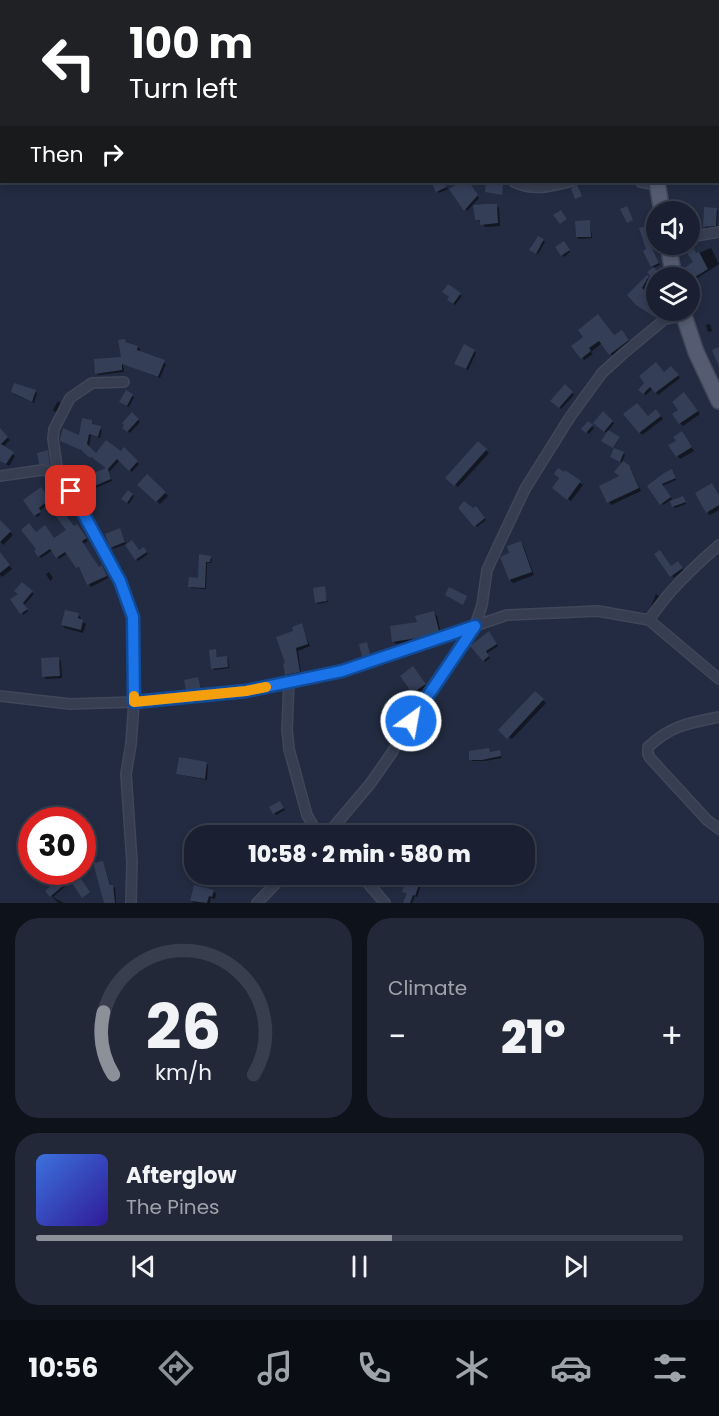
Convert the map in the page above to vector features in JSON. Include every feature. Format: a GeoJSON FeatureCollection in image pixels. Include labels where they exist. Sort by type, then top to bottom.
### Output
{"type":"FeatureCollection","features":[{"type":"Feature","properties":{"kind":"main road"},"geometry":{"type":"LineString","coordinates":[[657,183],[660,201]]}},
{"type":"Feature","properties":{"kind":"main road"},"geometry":{"type":"LineString","coordinates":[[686,321],[696,352],[719,401]]}},
{"type":"Feature","properties":{"kind":"street"},"geometry":{"type":"LineString","coordinates":[[516,183],[524,187],[544,188],[565,183]]}},
{"type":"Feature","properties":{"kind":"street"},"geometry":{"type":"LineString","coordinates":[[700,235],[719,232]]}},
{"type":"Feature","properties":{"kind":"street"},"geometry":{"type":"LineString","coordinates":[[335,825],[392,754],[420,704],[475,626],[482,605],[488,570],[499,544],[525,489],[570,417],[602,373],[663,321]]}},
{"type":"Feature","properties":{"kind":"street"},"geometry":{"type":"LineString","coordinates":[[124,382],[92,383],[70,398],[54,429],[53,439],[58,472],[71,491],[115,572],[133,617],[134,702],[126,774],[132,862],[131,903]]}},
{"type":"Feature","properties":{"kind":"street"},"geometry":{"type":"LineString","coordinates":[[0,476],[42,470],[58,472]]}},
{"type":"Feature","properties":{"kind":"street"},"geometry":{"type":"LineString","coordinates":[[649,620],[680,579],[719,545]]}},
{"type":"Feature","properties":{"kind":"street"},"geometry":{"type":"LineString","coordinates":[[0,696],[70,704],[134,702],[246,691],[342,671],[507,615],[598,611],[649,620],[719,679]]}},
{"type":"Feature","properties":{"kind":"street"},"geometry":{"type":"LineString","coordinates":[[289,682],[287,729],[289,749],[307,815],[316,825]]}},
{"type":"Feature","properties":{"kind":"street"},"geometry":{"type":"LineString","coordinates":[[719,717],[688,723],[663,733],[648,747],[648,754],[707,820],[719,829]]}},
{"type":"Feature","properties":{"kind":"street"},"geometry":{"type":"LineString","coordinates":[[257,903],[274,885]]}},
{"type":"Feature","properties":{"kind":"street"},"geometry":{"type":"LineString","coordinates":[[369,885],[385,903]]}},
{"type":"Feature","properties":{"kind":"building"},"geometry":{"type":"Polygon","coordinates":[[[432,183],[445,183],[447,187],[436,192],[432,183]]]}},
{"type":"Feature","properties":{"kind":"building"},"geometry":{"type":"Polygon","coordinates":[[[458,183],[470,183],[478,195],[464,211],[449,189],[458,183]]]}},
{"type":"Feature","properties":{"kind":"building"},"geometry":{"type":"Polygon","coordinates":[[[486,183],[503,185],[502,195],[485,192],[486,183]]]}},
{"type":"Feature","properties":{"kind":"building"},"geometry":{"type":"Polygon","coordinates":[[[576,183],[582,196],[575,199],[571,189],[576,183]]]}},
{"type":"Feature","properties":{"kind":"building"},"geometry":{"type":"Polygon","coordinates":[[[497,204],[498,223],[480,225],[480,220],[475,220],[473,205],[497,204]]]}},
{"type":"Feature","properties":{"kind":"building"},"geometry":{"type":"Polygon","coordinates":[[[627,206],[633,220],[627,223],[620,209],[627,206]]]}},
{"type":"Feature","properties":{"kind":"building"},"geometry":{"type":"Polygon","coordinates":[[[704,207],[717,208],[716,226],[703,227],[704,207]]]}},
{"type":"Feature","properties":{"kind":"building"},"geometry":{"type":"Polygon","coordinates":[[[561,210],[567,219],[560,224],[553,215],[561,210]]]}},
{"type":"Feature","properties":{"kind":"building"},"geometry":{"type":"Polygon","coordinates":[[[590,220],[591,237],[576,237],[575,221],[590,220]]]}},
{"type":"Feature","properties":{"kind":"building"},"geometry":{"type":"Polygon","coordinates":[[[646,226],[646,249],[639,228],[646,226]]]}},
{"type":"Feature","properties":{"kind":"building"},"geometry":{"type":"Polygon","coordinates":[[[538,236],[544,239],[536,254],[529,250],[538,236]]]}},
{"type":"Feature","properties":{"kind":"building"},"geometry":{"type":"Polygon","coordinates":[[[564,241],[570,250],[561,256],[555,247],[564,241]]]}},
{"type":"Feature","properties":{"kind":"building"},"geometry":{"type":"Polygon","coordinates":[[[646,249],[646,255],[655,255],[659,263],[651,267],[643,251],[646,249]]]}},
{"type":"Feature","properties":{"kind":"building"},"geometry":{"type":"Polygon","coordinates":[[[700,254],[708,269],[700,274],[700,267],[686,267],[693,262],[688,255],[700,254]]]}},
{"type":"Feature","properties":{"kind":"building"},"geometry":{"type":"Polygon","coordinates":[[[646,276],[642,288],[646,291],[646,312],[627,295],[646,276]]]}},
{"type":"Feature","properties":{"kind":"building"},"geometry":{"type":"Polygon","coordinates":[[[448,284],[461,293],[453,304],[442,292],[448,284]]]}},
{"type":"Feature","properties":{"kind":"building"},"geometry":{"type":"Polygon","coordinates":[[[598,314],[614,335],[622,330],[629,340],[609,355],[599,341],[589,348],[591,351],[581,359],[571,346],[583,337],[578,330],[598,314]]]}},
{"type":"Feature","properties":{"kind":"building"},"geometry":{"type":"Polygon","coordinates":[[[125,339],[126,342],[138,346],[137,350],[165,360],[158,377],[122,364],[122,370],[95,374],[94,359],[121,357],[118,340],[125,339]]]}},
{"type":"Feature","properties":{"kind":"building"},"geometry":{"type":"Polygon","coordinates":[[[464,344],[475,350],[466,369],[454,364],[464,344]]]}},
{"type":"Feature","properties":{"kind":"building"},"geometry":{"type":"Polygon","coordinates":[[[719,347],[719,367],[712,350],[719,347]]]}},
{"type":"Feature","properties":{"kind":"building"},"geometry":{"type":"Polygon","coordinates":[[[656,362],[664,372],[671,366],[679,375],[655,393],[650,387],[643,394],[638,390],[644,383],[639,376],[656,362]]]}},
{"type":"Feature","properties":{"kind":"building"},"geometry":{"type":"Polygon","coordinates":[[[14,383],[36,390],[32,402],[11,392],[14,383]]]}},
{"type":"Feature","properties":{"kind":"building"},"geometry":{"type":"Polygon","coordinates":[[[565,384],[573,392],[559,408],[550,401],[565,384]]]}},
{"type":"Feature","properties":{"kind":"building"},"geometry":{"type":"Polygon","coordinates":[[[126,390],[133,394],[127,406],[119,402],[126,390]]]}},
{"type":"Feature","properties":{"kind":"building"},"geometry":{"type":"Polygon","coordinates":[[[684,392],[698,411],[679,424],[672,414],[678,410],[672,402],[684,392]]]}},
{"type":"Feature","properties":{"kind":"building"},"geometry":{"type":"Polygon","coordinates":[[[637,403],[648,416],[656,409],[661,416],[639,433],[623,414],[637,403]]]}},
{"type":"Feature","properties":{"kind":"building"},"geometry":{"type":"Polygon","coordinates":[[[603,411],[613,421],[604,432],[593,423],[603,411]]]}},
{"type":"Feature","properties":{"kind":"building"},"geometry":{"type":"Polygon","coordinates":[[[132,412],[139,419],[127,432],[122,428],[124,425],[122,423],[132,412]]]}},
{"type":"Feature","properties":{"kind":"building"},"geometry":{"type":"Polygon","coordinates":[[[82,418],[92,420],[92,424],[101,426],[98,437],[89,434],[87,444],[96,453],[106,440],[121,451],[124,447],[138,461],[129,471],[117,459],[108,469],[111,479],[90,488],[84,477],[106,468],[81,450],[60,441],[63,428],[79,435],[82,418]]]}},
{"type":"Feature","properties":{"kind":"building"},"geometry":{"type":"Polygon","coordinates":[[[588,421],[593,425],[586,433],[581,429],[588,421]]]}},
{"type":"Feature","properties":{"kind":"building"},"geometry":{"type":"Polygon","coordinates":[[[0,428],[8,437],[1,444],[14,452],[6,464],[0,461],[0,428]]]}},
{"type":"Feature","properties":{"kind":"building"},"geometry":{"type":"Polygon","coordinates":[[[608,430],[620,437],[613,448],[601,441],[608,430]]]}},
{"type":"Feature","properties":{"kind":"building"},"geometry":{"type":"Polygon","coordinates":[[[682,431],[692,447],[676,457],[668,445],[676,441],[673,437],[682,431]]]}},
{"type":"Feature","properties":{"kind":"building"},"geometry":{"type":"Polygon","coordinates":[[[478,441],[487,449],[454,486],[445,478],[478,441]]]}},
{"type":"Feature","properties":{"kind":"building"},"geometry":{"type":"Polygon","coordinates":[[[614,448],[624,452],[620,462],[610,457],[614,448]]]}},
{"type":"Feature","properties":{"kind":"building"},"geometry":{"type":"Polygon","coordinates":[[[48,450],[50,465],[39,464],[37,453],[48,450]]]}},
{"type":"Feature","properties":{"kind":"building"},"geometry":{"type":"Polygon","coordinates":[[[623,461],[629,465],[639,488],[607,503],[599,486],[619,476],[614,472],[623,461]]]}},
{"type":"Feature","properties":{"kind":"building"},"geometry":{"type":"Polygon","coordinates":[[[558,468],[581,481],[567,500],[552,488],[559,478],[554,474],[558,468]]]}},
{"type":"Feature","properties":{"kind":"building"},"geometry":{"type":"Polygon","coordinates":[[[672,469],[676,478],[662,484],[671,497],[660,505],[647,486],[672,469]]]}},
{"type":"Feature","properties":{"kind":"building"},"geometry":{"type":"Polygon","coordinates":[[[147,474],[166,492],[156,502],[137,485],[147,474]]]}},
{"type":"Feature","properties":{"kind":"building"},"geometry":{"type":"Polygon","coordinates":[[[712,483],[719,495],[719,505],[706,513],[695,493],[712,483]]]}},
{"type":"Feature","properties":{"kind":"building"},"geometry":{"type":"Polygon","coordinates":[[[41,487],[50,499],[39,508],[41,512],[34,516],[23,500],[41,487]]]}},
{"type":"Feature","properties":{"kind":"building"},"geometry":{"type":"Polygon","coordinates":[[[128,490],[133,494],[127,503],[121,499],[128,490]]]}},
{"type":"Feature","properties":{"kind":"building"},"geometry":{"type":"Polygon","coordinates":[[[683,496],[686,502],[672,507],[670,501],[683,496]]]}},
{"type":"Feature","properties":{"kind":"building"},"geometry":{"type":"Polygon","coordinates":[[[464,501],[473,508],[476,506],[485,518],[474,527],[458,508],[464,501]]]}},
{"type":"Feature","properties":{"kind":"building"},"geometry":{"type":"Polygon","coordinates":[[[61,509],[74,526],[77,524],[87,538],[82,541],[99,567],[102,565],[107,576],[87,585],[79,567],[76,568],[65,552],[56,558],[50,549],[38,557],[34,551],[36,549],[21,530],[29,523],[36,532],[45,525],[54,538],[66,530],[54,514],[61,509]]]}},
{"type":"Feature","properties":{"kind":"building"},"geometry":{"type":"Polygon","coordinates":[[[0,520],[11,531],[0,542],[0,520]]]}},
{"type":"Feature","properties":{"kind":"building"},"geometry":{"type":"Polygon","coordinates":[[[120,528],[125,542],[110,548],[105,534],[120,528]]]}},
{"type":"Feature","properties":{"kind":"building"},"geometry":{"type":"Polygon","coordinates":[[[132,540],[139,550],[144,547],[147,552],[135,560],[125,545],[132,540]]]}},
{"type":"Feature","properties":{"kind":"building"},"geometry":{"type":"Polygon","coordinates":[[[521,541],[532,572],[509,580],[500,557],[509,553],[507,546],[521,541]]]}},
{"type":"Feature","properties":{"kind":"building"},"geometry":{"type":"Polygon","coordinates":[[[660,550],[671,566],[678,561],[683,568],[670,577],[654,554],[660,550]]]}},
{"type":"Feature","properties":{"kind":"building"},"geometry":{"type":"Polygon","coordinates":[[[0,552],[10,565],[0,573],[0,552]]]}},
{"type":"Feature","properties":{"kind":"building"},"geometry":{"type":"Polygon","coordinates":[[[199,554],[211,556],[210,562],[206,562],[205,588],[188,587],[189,577],[198,578],[199,554]]]}},
{"type":"Feature","properties":{"kind":"building"},"geometry":{"type":"Polygon","coordinates":[[[22,582],[33,591],[23,603],[28,609],[20,614],[10,599],[18,594],[14,591],[22,582]]]}},
{"type":"Feature","properties":{"kind":"building"},"geometry":{"type":"Polygon","coordinates":[[[325,586],[327,601],[315,603],[313,588],[325,586]]]}},
{"type":"Feature","properties":{"kind":"building"},"geometry":{"type":"Polygon","coordinates":[[[449,587],[467,596],[463,605],[445,595],[449,587]]]}},
{"type":"Feature","properties":{"kind":"building"},"geometry":{"type":"Polygon","coordinates":[[[65,610],[79,613],[78,618],[83,620],[81,630],[61,625],[65,610]]]}},
{"type":"Feature","properties":{"kind":"building"},"geometry":{"type":"Polygon","coordinates":[[[434,611],[439,631],[418,638],[392,642],[390,626],[417,622],[415,616],[434,611]]]}},
{"type":"Feature","properties":{"kind":"building"},"geometry":{"type":"Polygon","coordinates":[[[302,623],[308,644],[296,648],[300,672],[285,675],[283,664],[285,663],[276,637],[293,631],[292,627],[302,623]]]}},
{"type":"Feature","properties":{"kind":"building"},"geometry":{"type":"Polygon","coordinates":[[[489,631],[497,644],[486,651],[489,656],[483,661],[470,646],[489,631]]]}},
{"type":"Feature","properties":{"kind":"building"},"geometry":{"type":"Polygon","coordinates":[[[367,642],[370,654],[362,657],[359,644],[367,642]]]}},
{"type":"Feature","properties":{"kind":"building"},"geometry":{"type":"Polygon","coordinates":[[[216,649],[217,657],[227,656],[228,667],[211,669],[209,650],[216,649]]]}},
{"type":"Feature","properties":{"kind":"building"},"geometry":{"type":"Polygon","coordinates":[[[59,657],[60,676],[42,677],[41,658],[59,657]]]}},
{"type":"Feature","properties":{"kind":"building"},"geometry":{"type":"Polygon","coordinates":[[[413,666],[426,684],[412,693],[400,676],[413,666]]]}},
{"type":"Feature","properties":{"kind":"building"},"geometry":{"type":"Polygon","coordinates":[[[198,677],[201,689],[186,690],[184,680],[198,677]]]}},
{"type":"Feature","properties":{"kind":"building"},"geometry":{"type":"Polygon","coordinates":[[[535,691],[544,699],[507,739],[498,730],[535,691]]]}},
{"type":"Feature","properties":{"kind":"building"},"geometry":{"type":"Polygon","coordinates":[[[489,748],[490,752],[500,750],[501,756],[469,760],[469,751],[489,748]]]}},
{"type":"Feature","properties":{"kind":"building"},"geometry":{"type":"Polygon","coordinates":[[[179,757],[207,762],[205,779],[176,774],[179,757]]]}},
{"type":"Feature","properties":{"kind":"building"},"geometry":{"type":"Polygon","coordinates":[[[280,801],[284,808],[273,814],[269,807],[280,801]]]}},
{"type":"Feature","properties":{"kind":"building"},"geometry":{"type":"Polygon","coordinates":[[[103,861],[110,885],[113,885],[115,903],[104,903],[96,874],[96,862],[103,861]]]}},
{"type":"Feature","properties":{"kind":"building"},"geometry":{"type":"Polygon","coordinates":[[[52,885],[64,885],[50,897],[45,891],[52,885]]]}},
{"type":"Feature","properties":{"kind":"building"},"geometry":{"type":"Polygon","coordinates":[[[73,885],[85,885],[90,892],[82,898],[73,885]]]}},
{"type":"Feature","properties":{"kind":"building"},"geometry":{"type":"Polygon","coordinates":[[[194,885],[214,890],[207,903],[190,901],[194,885]]]}},
{"type":"Feature","properties":{"kind":"building"},"geometry":{"type":"Polygon","coordinates":[[[404,885],[419,885],[410,903],[403,903],[407,893],[402,892],[404,885]]]}},
{"type":"Feature","properties":{"kind":"slow traffic"},"geometry":{"type":"LineString","coordinates":[[134,696],[134,702],[266,687]]}},
{"type":"Feature","properties":{"kind":"route"},"geometry":{"type":"LineString","coordinates":[[71,491],[120,581],[133,617],[134,702],[246,691],[342,671],[475,626],[420,704],[411,721]]}}]}
